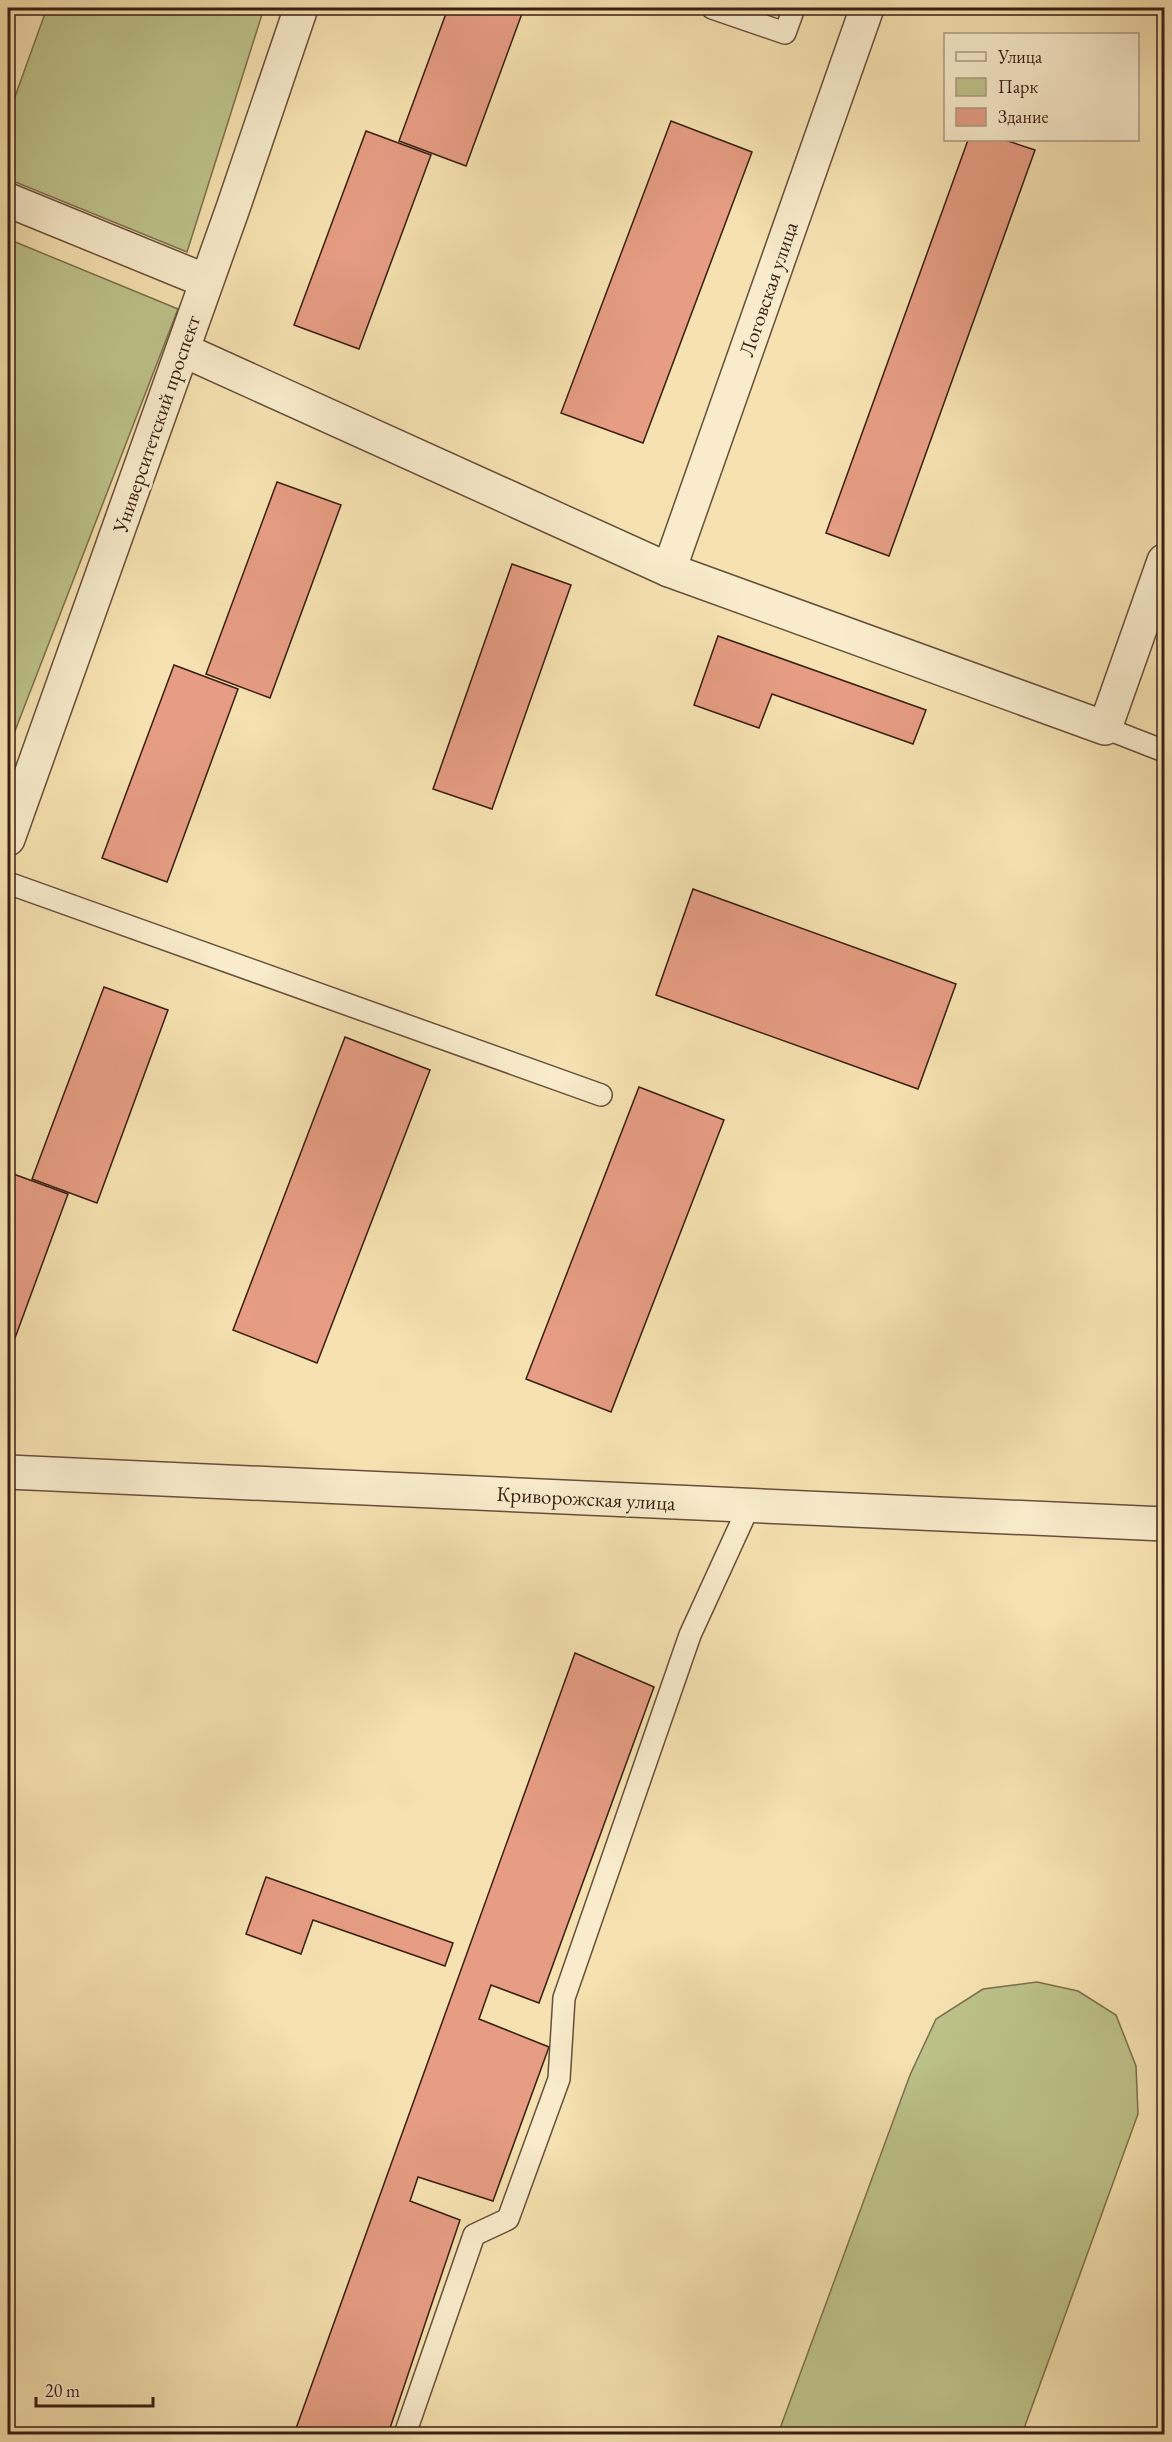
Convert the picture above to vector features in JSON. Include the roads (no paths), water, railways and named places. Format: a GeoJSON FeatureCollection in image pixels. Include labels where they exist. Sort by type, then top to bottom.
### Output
{"type":"FeatureCollection","features":[{"type":"Feature","properties":{"kind":"street","name":"Университетский проспект"},"geometry":{"type":"LineString","coordinates":[[8,839],[183,350],[301,8]]}},
{"type":"Feature","properties":{"kind":"street","name":"Логовская улица"},"geometry":{"type":"LineString","coordinates":[[669,570],[867,8]]}},
{"type":"Feature","properties":{"kind":"street"},"geometry":{"type":"LineString","coordinates":[[8,200],[206,280]]}},
{"type":"Feature","properties":{"kind":"street"},"geometry":{"type":"LineString","coordinates":[[183,350],[669,570],[1105,728],[1164,561]]}},
{"type":"Feature","properties":{"kind":"street","name":"Криворожская улица"},"geometry":{"type":"LineString","coordinates":[[8,1472],[1164,1524]]}},
{"type":"Feature","properties":{"kind":"lane"},"geometry":{"type":"LineString","coordinates":[[712,8],[785,33],[794,8]]}},
{"type":"Feature","properties":{"kind":"lane"},"geometry":{"type":"LineString","coordinates":[[1105,728],[1164,751]]}},
{"type":"Feature","properties":{"kind":"lane"},"geometry":{"type":"LineString","coordinates":[[8,883],[601,1095]]}},
{"type":"Feature","properties":{"kind":"lane"},"geometry":{"type":"LineString","coordinates":[[405,2434],[474,2235],[508,2219],[559,2079],[564,1998],[690,1635],[749,1506]]}}]}
